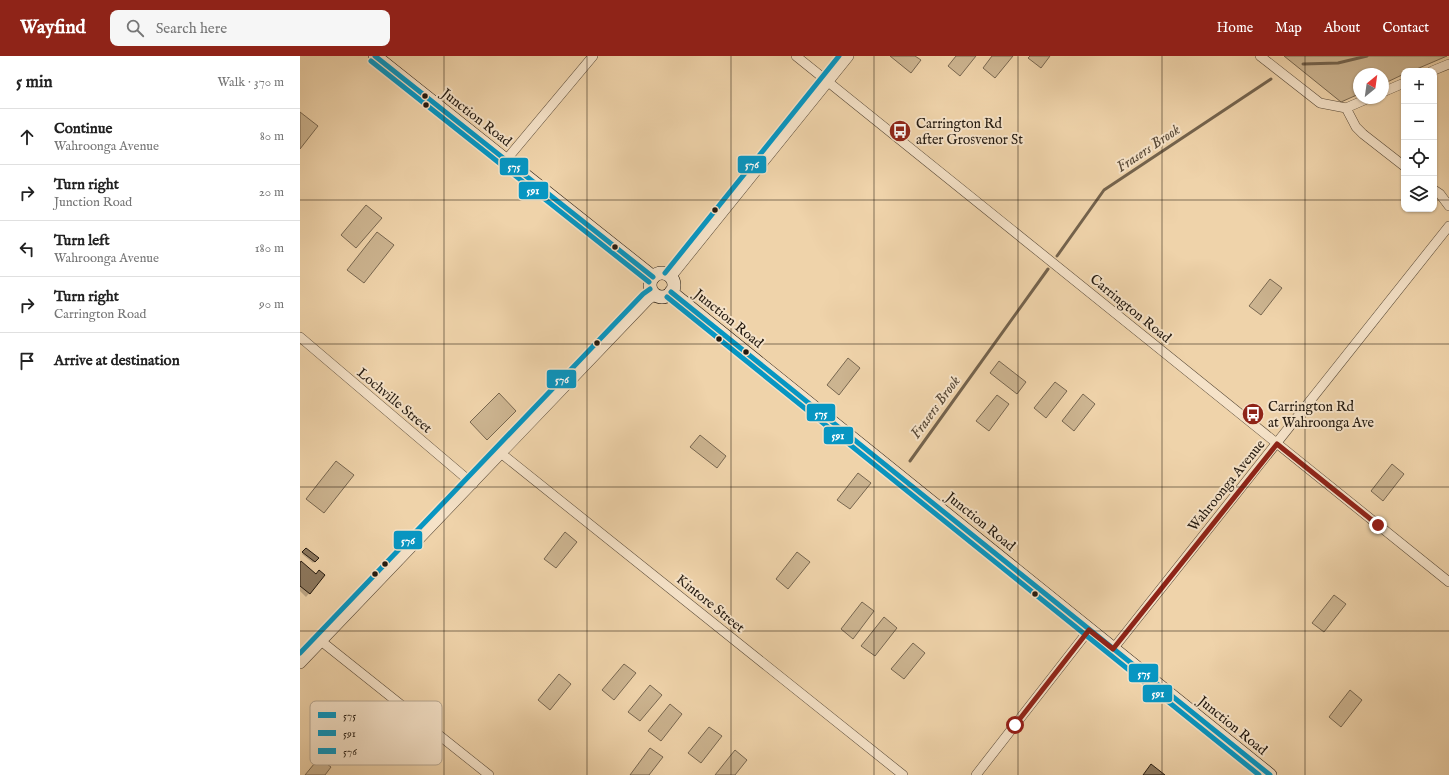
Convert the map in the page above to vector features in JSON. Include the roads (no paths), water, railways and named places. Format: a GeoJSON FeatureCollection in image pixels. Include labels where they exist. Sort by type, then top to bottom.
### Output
{"type":"FeatureCollection","features":[{"type":"Feature","properties":{"kind":"main road","name":"Junction Road"},"geometry":{"type":"LineString","coordinates":[[375,56],[653,277]]}},
{"type":"Feature","properties":{"kind":"main road"},"geometry":{"type":"LineString","coordinates":[[661,274],[670,277],[674,286],[671,292],[663,297],[654,295],[650,286],[653,277],[661,274]]}},
{"type":"Feature","properties":{"kind":"main road","name":"Junction Road"},"geometry":{"type":"LineString","coordinates":[[671,292],[1270,775]]}},
{"type":"Feature","properties":{"kind":"street"},"geometry":{"type":"LineString","coordinates":[[506,160],[593,56]]}},
{"type":"Feature","properties":{"kind":"street","name":"Carrington Road"},"geometry":{"type":"LineString","coordinates":[[796,56],[1449,582]]}},
{"type":"Feature","properties":{"kind":"street"},"geometry":{"type":"LineString","coordinates":[[670,277],[848,56]]}},
{"type":"Feature","properties":{"kind":"street"},"geometry":{"type":"LineString","coordinates":[[1260,56],[1320,103],[1346,108],[1355,104]]}},
{"type":"Feature","properties":{"kind":"street"},"geometry":{"type":"LineString","coordinates":[[1437,69],[1449,64]]}},
{"type":"Feature","properties":{"kind":"street"},"geometry":{"type":"LineString","coordinates":[[1389,89],[1401,84]]}},
{"type":"Feature","properties":{"kind":"street"},"geometry":{"type":"LineString","coordinates":[[1346,108],[1356,127],[1362,134],[1401,164]]}},
{"type":"Feature","properties":{"kind":"street"},"geometry":{"type":"LineString","coordinates":[[1437,192],[1449,206]]}},
{"type":"Feature","properties":{"kind":"street","name":"Wahroonga Avenue"},"geometry":{"type":"LineString","coordinates":[[1113,649],[1449,226]]}},
{"type":"Feature","properties":{"kind":"street"},"geometry":{"type":"LineString","coordinates":[[300,663],[502,454],[648,299],[654,295]]}},
{"type":"Feature","properties":{"kind":"street","name":"Lochville Street"},"geometry":{"type":"LineString","coordinates":[[300,337],[472,484]]}},
{"type":"Feature","properties":{"kind":"street","name":"Kintore Street"},"geometry":{"type":"LineString","coordinates":[[502,454],[903,775]]}},
{"type":"Feature","properties":{"kind":"street"},"geometry":{"type":"LineString","coordinates":[[976,775],[1089,630]]}},
{"type":"Feature","properties":{"kind":"street"},"geometry":{"type":"LineString","coordinates":[[322,641],[397,701]]}},
{"type":"Feature","properties":{"kind":"street"},"geometry":{"type":"LineString","coordinates":[[442,737],[489,775]]}},
{"type":"Feature","properties":{"kind":"waterway","name":"Frasers Brook"},"geometry":{"type":"LineString","coordinates":[[1303,64],[1338,63],[1367,56]]}},
{"type":"Feature","properties":{"kind":"waterway","name":"Frasers Brook"},"geometry":{"type":"LineString","coordinates":[[1057,256],[1104,190],[1271,79]]}},
{"type":"Feature","properties":{"kind":"waterway","name":"Frasers Brook"},"geometry":{"type":"LineString","coordinates":[[910,461],[1048,269]]}},
{"type":"Feature","properties":{"kind":"place","name":"Carrington Rd after Grosvenor St"},"geometry":{"type":"Point","coordinates":[900,131]}},
{"type":"Feature","properties":{"kind":"place","name":"Carrington Rd at Wahroonga Ave"},"geometry":{"type":"Point","coordinates":[1253,414]}}]}
